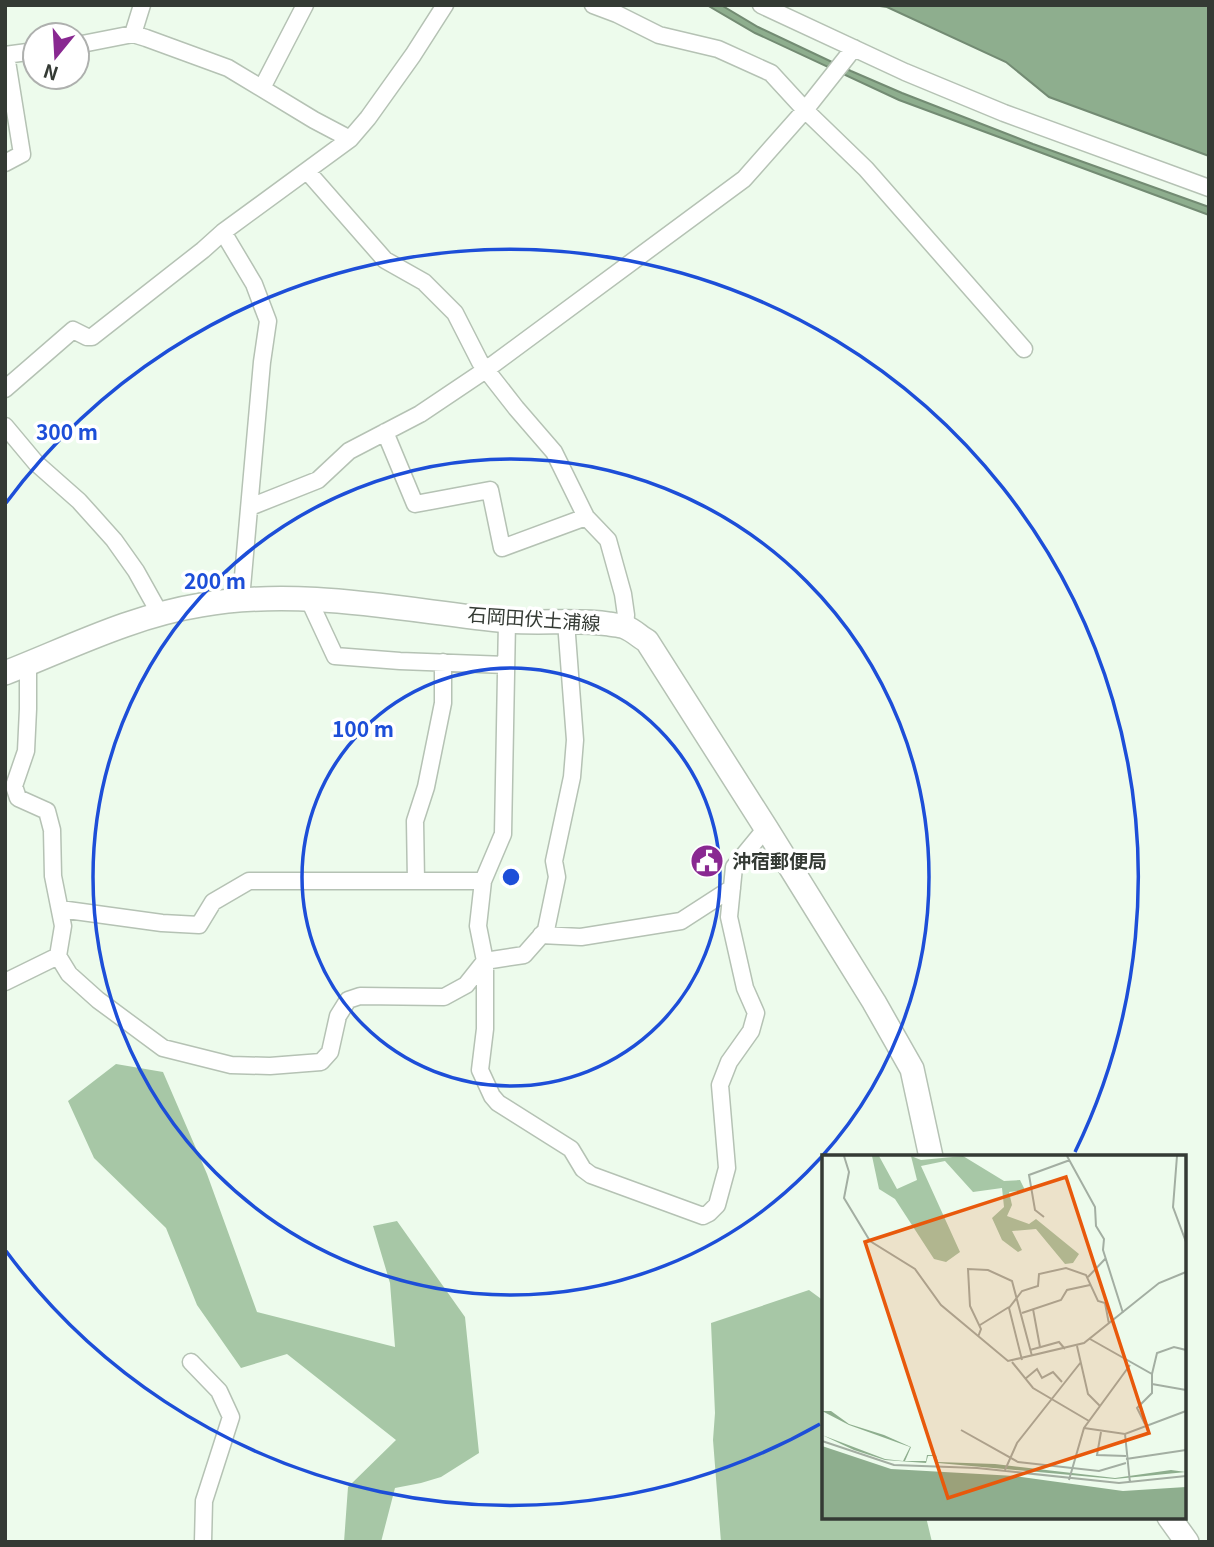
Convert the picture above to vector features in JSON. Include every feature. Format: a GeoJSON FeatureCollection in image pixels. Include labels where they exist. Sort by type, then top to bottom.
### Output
{"type":"FeatureCollection","features":[{"type":"Feature","properties":{"kind":"main road","name":"石岡田伏土浦線"},"geometry":{"type":"LineString","coordinates":[[5,673],[94,636],[160,614],[241,599],[308,598],[507,621],[597,622],[625,627],[647,641],[874,1002],[912,1069],[931,1155]]}},
{"type":"Feature","properties":{"kind":"main road"},"geometry":{"type":"LineString","coordinates":[[1170,1519],[1186,1542]]}},
{"type":"Feature","properties":{"kind":"street"},"geometry":{"type":"LineString","coordinates":[[133,34],[142,5]]}},
{"type":"Feature","properties":{"kind":"street"},"geometry":{"type":"LineString","coordinates":[[262,88],[305,5]]}},
{"type":"Feature","properties":{"kind":"street"},"geometry":{"type":"LineString","coordinates":[[5,389],[73,330],[92,337],[223,232],[350,139],[414,55],[445,5]]}},
{"type":"Feature","properties":{"kind":"street"},"geometry":{"type":"LineString","coordinates":[[593,5],[659,35],[718,49],[771,73],[866,169],[1024,349]]}},
{"type":"Feature","properties":{"kind":"street"},"geometry":{"type":"LineString","coordinates":[[761,5],[850,54],[905,72],[1004,113],[1209,187]]}},
{"type":"Feature","properties":{"kind":"street"},"geometry":{"type":"LineString","coordinates":[[91,42],[133,34],[228,68],[350,139]]}},
{"type":"Feature","properties":{"kind":"street"},"geometry":{"type":"LineString","coordinates":[[250,508],[318,480],[349,451],[419,414],[487,369],[744,180],[850,54]]}},
{"type":"Feature","properties":{"kind":"street"},"geometry":{"type":"LineString","coordinates":[[5,163],[22,154],[6,55]]}},
{"type":"Feature","properties":{"kind":"street"},"geometry":{"type":"LineString","coordinates":[[307,171],[385,260],[424,282],[455,313],[480,362],[554,452],[586,517],[608,540],[623,594],[625,627]]}},
{"type":"Feature","properties":{"kind":"street"},"geometry":{"type":"LineString","coordinates":[[223,232],[254,284],[268,321],[241,599]]}},
{"type":"Feature","properties":{"kind":"street"},"geometry":{"type":"LineString","coordinates":[[5,426],[36,463],[79,501],[114,540],[136,571],[160,614]]}},
{"type":"Feature","properties":{"kind":"street"},"geometry":{"type":"LineString","coordinates":[[385,432],[415,504],[489,490],[502,548],[586,517]]}},
{"type":"Feature","properties":{"kind":"street"},"geometry":{"type":"LineString","coordinates":[[308,598],[335,656],[506,665]]}},
{"type":"Feature","properties":{"kind":"street"},"geometry":{"type":"LineString","coordinates":[[507,621],[503,834],[483,881],[478,926],[485,961],[485,1029],[480,1070],[498,1103],[571,1149],[583,1169],[591,1175],[703,1216],[717,1205],[727,1168],[720,1085],[729,1062],[751,1031],[756,1013],[746,988],[729,917],[734,867],[766,828]]}},
{"type":"Feature","properties":{"kind":"street"},"geometry":{"type":"LineString","coordinates":[[28,664],[26,751],[14,786],[18,798],[47,811],[52,830],[53,876],[64,926],[58,956],[69,974],[98,1000],[163,1048],[231,1065],[270,1066],[321,1062],[330,1052],[338,1016],[348,1000],[360,996],[444,997],[466,985],[485,961],[524,955],[546,930],[557,877],[554,861],[572,777],[575,740],[566,622]]}},
{"type":"Feature","properties":{"kind":"street"},"geometry":{"type":"LineString","coordinates":[[415,881],[415,821],[426,787],[443,703],[443,662]]}},
{"type":"Feature","properties":{"kind":"street"},"geometry":{"type":"LineString","coordinates":[[60,909],[162,923],[200,925],[213,902],[249,881],[483,881]]}},
{"type":"Feature","properties":{"kind":"street"},"geometry":{"type":"LineString","coordinates":[[541,935],[580,937],[681,921],[732,888]]}},
{"type":"Feature","properties":{"kind":"street"},"geometry":{"type":"LineString","coordinates":[[5,982],[58,956]]}},
{"type":"Feature","properties":{"kind":"street"},"geometry":{"type":"LineString","coordinates":[[191,1362],[219,1391],[231,1417],[204,1500],[204,1542]]}},
{"type":"Feature","properties":{"kind":"shaded area"},"geometry":{"type":"Polygon","coordinates":[[[707,5],[721,5],[758,27],[902,93],[1033,144],[1209,207],[1209,215],[899,100],[755,33],[707,5]]]}},
{"type":"Feature","properties":{"kind":"shaded area"},"geometry":{"type":"Polygon","coordinates":[[[873,5],[1209,5],[1209,156],[1049,97],[1006,62],[887,7],[873,5]]]}},
{"type":"Feature","properties":{"kind":"shaded area"},"geometry":{"type":"Polygon","coordinates":[[[116,1064],[163,1072],[207,1174],[257,1312],[395,1347],[390,1283],[373,1226],[397,1221],[465,1317],[479,1453],[441,1477],[395,1488],[381,1542],[344,1542],[348,1487],[396,1440],[287,1354],[241,1368],[197,1305],[166,1228],[94,1158],[68,1101],[116,1064]]]}},
{"type":"Feature","properties":{"kind":"shaded area"},"geometry":{"type":"Polygon","coordinates":[[[809,1290],[822,1300],[822,1519],[926,1519],[932,1542],[721,1542],[713,1440],[715,1413],[711,1323],[809,1290]]]}},
{"type":"Feature","properties":{"kind":"place","name":"沖宿郵便局"},"geometry":{"type":"Point","coordinates":[707,861]}}]}
